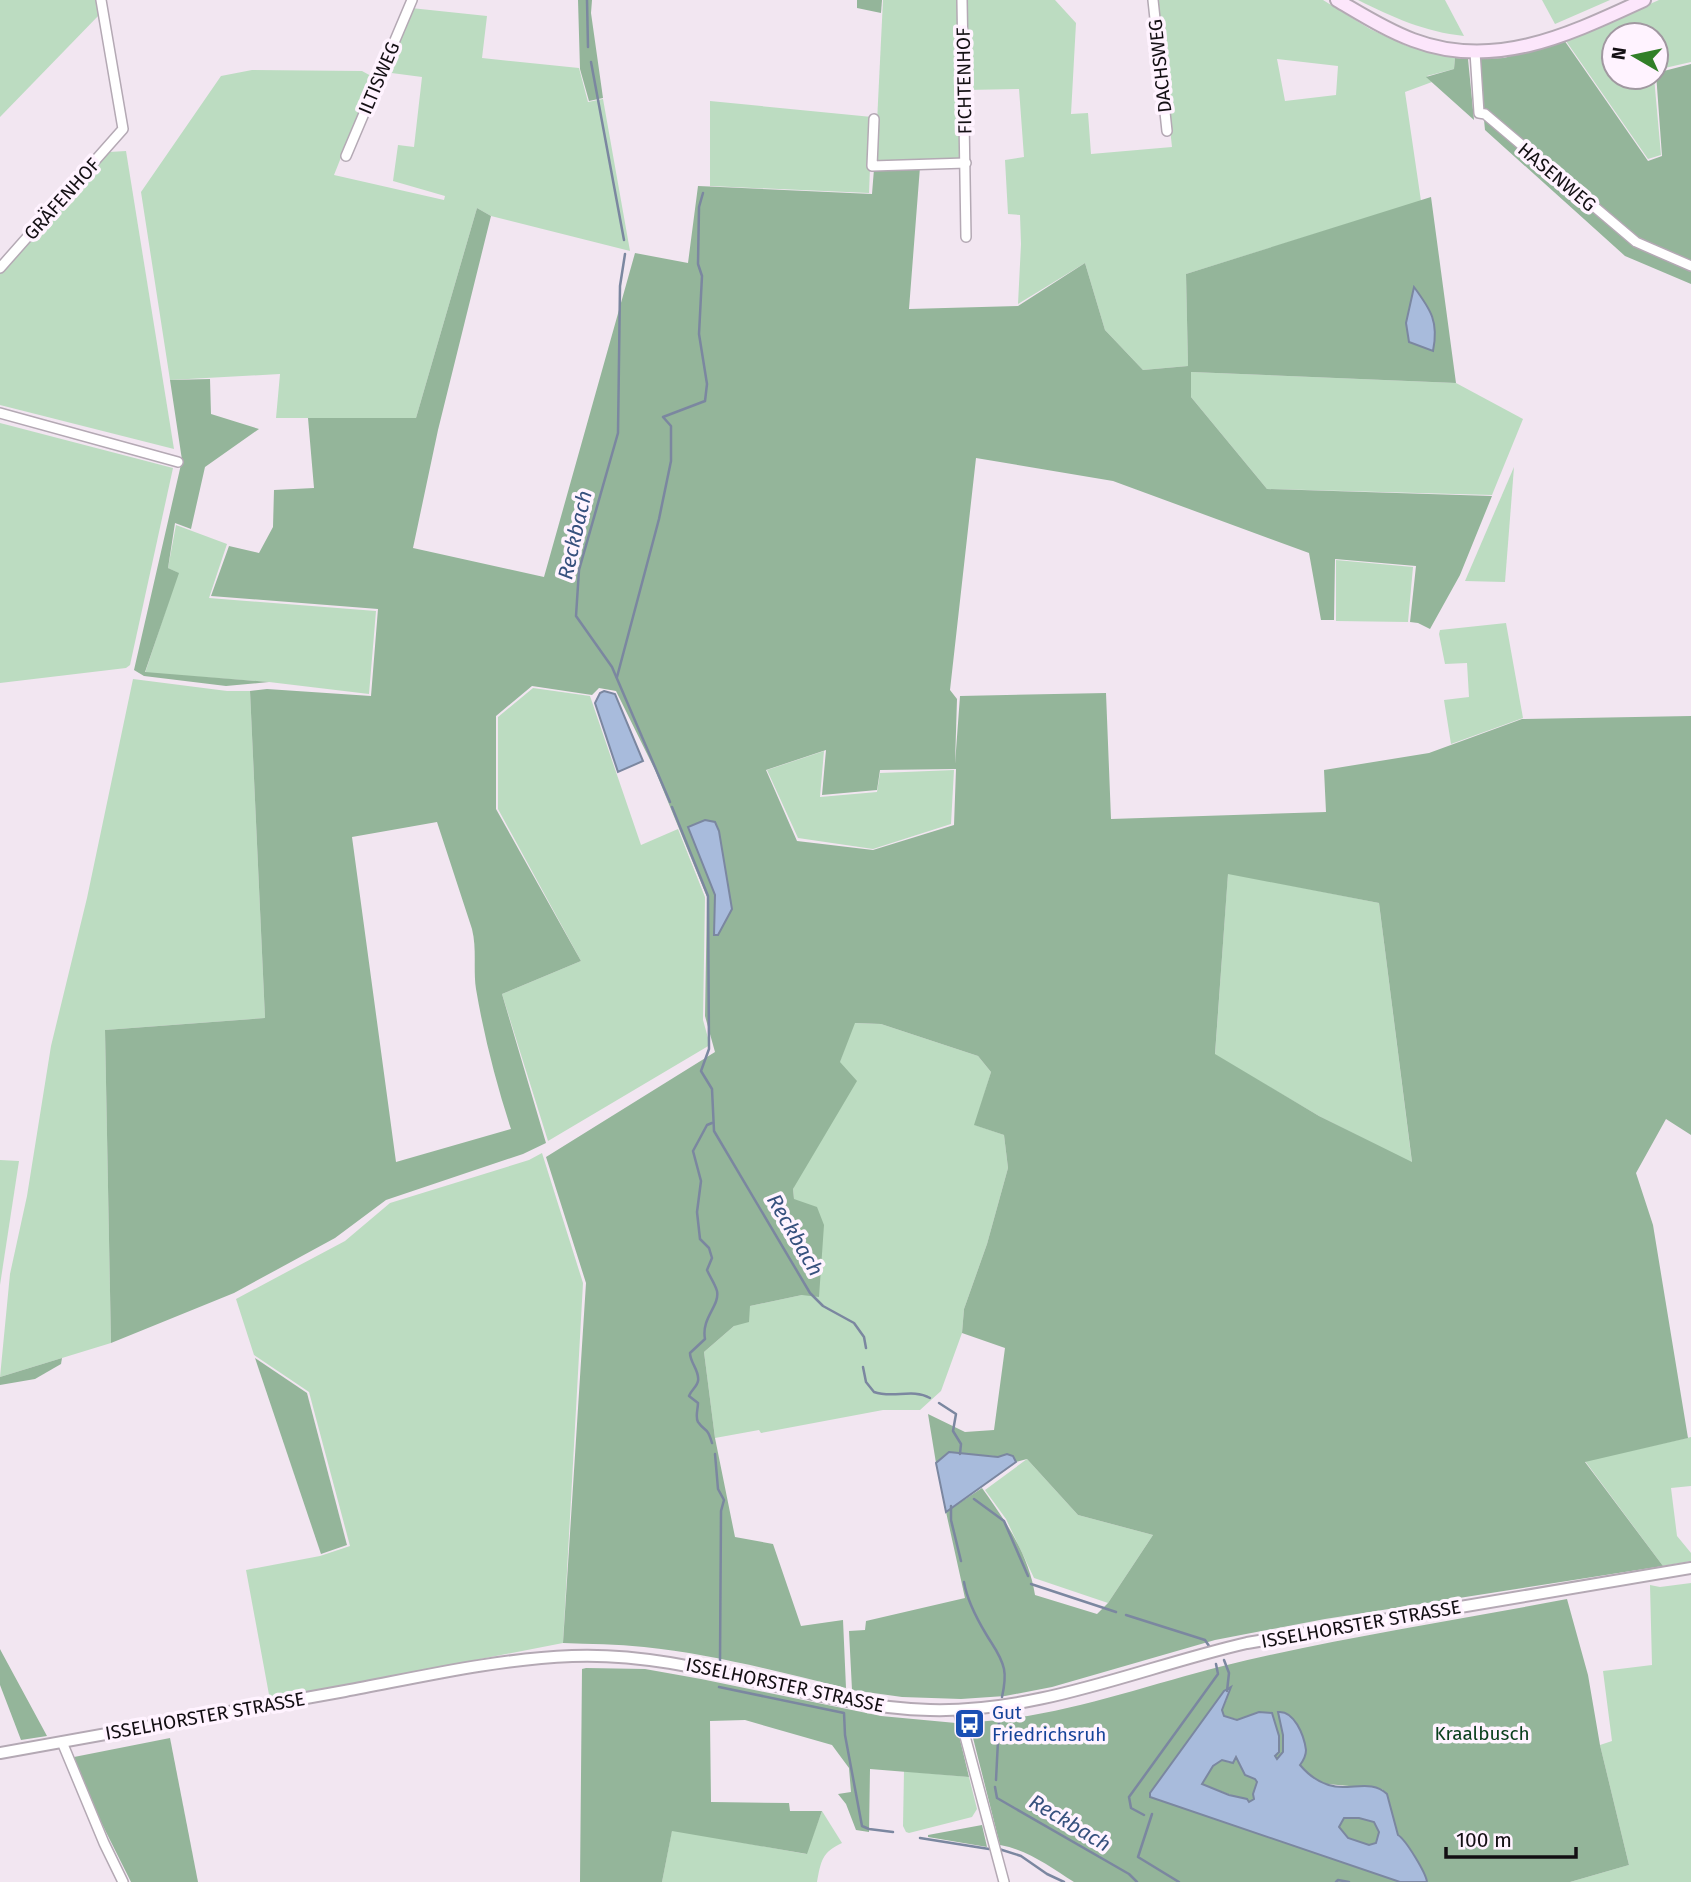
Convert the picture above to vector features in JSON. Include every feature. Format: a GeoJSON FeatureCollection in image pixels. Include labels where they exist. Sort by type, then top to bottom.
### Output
{"type":"FeatureCollection","features":[{"type":"Feature","properties":{"kind":"main road"},"geometry":{"type":"LineString","coordinates":[[1337,0],[1411,39],[1455,51],[1475,52],[1513,50],[1552,40],[1644,0]]}},
{"type":"Feature","properties":{"kind":"street","name":"GRÄFENHOF"},"geometry":{"type":"LineString","coordinates":[[0,268],[123,129],[101,0]]}},
{"type":"Feature","properties":{"kind":"street","name":"ILTISWEG"},"geometry":{"type":"LineString","coordinates":[[346,156],[412,0]]}},
{"type":"Feature","properties":{"kind":"street","name":"FICHTENHOF"},"geometry":{"type":"LineString","coordinates":[[962,0],[967,237]]}},
{"type":"Feature","properties":{"kind":"street","name":"DACHSWEG"},"geometry":{"type":"LineString","coordinates":[[1153,0],[1167,131]]}},
{"type":"Feature","properties":{"kind":"street","name":"HASENWEG"},"geometry":{"type":"LineString","coordinates":[[1475,52],[1479,113],[1485,114],[1636,243],[1691,266]]}},
{"type":"Feature","properties":{"kind":"street","name":"FICHTENHOF"},"geometry":{"type":"LineString","coordinates":[[874,119],[872,166],[966,163]]}},
{"type":"Feature","properties":{"kind":"street"},"geometry":{"type":"LineString","coordinates":[[0,413],[178,462]]}},
{"type":"Feature","properties":{"kind":"street","name":"ISSELHORSTER STRASSE"},"geometry":{"type":"LineString","coordinates":[[0,1753],[483,1665],[578,1656],[668,1661],[868,1704],[911,1709],[958,1710],[1003,1706],[1066,1694],[1247,1643],[1691,1568]]}},
{"type":"Feature","properties":{"kind":"street"},"geometry":{"type":"LineString","coordinates":[[958,1710],[1004,1882]]}},
{"type":"Feature","properties":{"kind":"street"},"geometry":{"type":"LineString","coordinates":[[62,1742],[123,1882]]}},
{"type":"Feature","properties":{"kind":"green space"},"geometry":{"type":"Polygon","coordinates":[[[0,0],[98,0],[100,14],[0,117],[0,0]]]}},
{"type":"Feature","properties":{"kind":"green space"},"geometry":{"type":"Polygon","coordinates":[[[578,0],[592,0],[591,13],[603,98],[589,101],[580,69],[578,0]]]}},
{"type":"Feature","properties":{"kind":"green space"},"geometry":{"type":"Polygon","coordinates":[[[857,0],[882,0],[881,13],[857,8],[857,0]]]}},
{"type":"Feature","properties":{"kind":"green space"},"geometry":{"type":"Polygon","coordinates":[[[883,0],[959,0],[963,155],[959,160],[875,163],[883,0]]]}},
{"type":"Feature","properties":{"kind":"green space"},"geometry":{"type":"Polygon","coordinates":[[[965,0],[1055,0],[1076,23],[1071,114],[1088,113],[1091,154],[1172,147],[1156,0],[1323,0],[1370,29],[1407,46],[1455,58],[1454,69],[1427,76],[1432,82],[1405,92],[1421,201],[1186,274],[1188,366],[1143,370],[1105,330],[1085,263],[1018,304],[1020,215],[1008,214],[1005,160],[1024,157],[1019,89],[967,90],[965,0]],[[1277,59],[1285,101],[1336,95],[1338,66],[1277,59]]]}},
{"type":"Feature","properties":{"kind":"green space"},"geometry":{"type":"Polygon","coordinates":[[[1358,0],[1445,0],[1464,36],[1409,23],[1358,0]]]}},
{"type":"Feature","properties":{"kind":"green space"},"geometry":{"type":"Polygon","coordinates":[[[1542,0],[1610,0],[1555,24],[1542,0]]]}},
{"type":"Feature","properties":{"kind":"green space"},"geometry":{"type":"Polygon","coordinates":[[[1659,0],[1691,0],[1691,62],[1670,67],[1670,21],[1611,21],[1659,0]]]}},
{"type":"Feature","properties":{"kind":"green space"},"geometry":{"type":"Polygon","coordinates":[[[411,8],[487,16],[482,58],[579,68],[588,102],[603,99],[630,251],[491,216],[477,208],[416,418],[276,418],[280,374],[170,380],[141,192],[221,76],[252,70],[362,71],[373,77],[334,175],[444,200],[445,196],[393,181],[398,145],[414,147],[422,77],[384,72],[411,8]]]}},
{"type":"Feature","properties":{"kind":"green space"},"geometry":{"type":"Polygon","coordinates":[[[1600,26],[1600,90],[1566,41],[1600,26]]]}},
{"type":"Feature","properties":{"kind":"green space"},"geometry":{"type":"Polygon","coordinates":[[[1564,40],[1648,161],[1662,156],[1657,91],[1670,91],[1670,69],[1691,64],[1691,284],[1625,256],[1485,130],[1478,59],[1504,58],[1564,40]]]}},
{"type":"Feature","properties":{"kind":"green space"},"geometry":{"type":"Polygon","coordinates":[[[1455,58],[1468,59],[1474,120],[1426,77],[1454,69],[1455,58]]]}},
{"type":"Feature","properties":{"kind":"green space"},"geometry":{"type":"Polygon","coordinates":[[[1601,91],[1655,91],[1661,155],[1648,159],[1601,91]]]}},
{"type":"Feature","properties":{"kind":"green space"},"geometry":{"type":"Polygon","coordinates":[[[710,101],[872,117],[869,193],[710,186],[710,101]]]}},
{"type":"Feature","properties":{"kind":"green space"},"geometry":{"type":"Polygon","coordinates":[[[126,151],[174,449],[0,405],[0,273],[109,152],[126,151]]]}},
{"type":"Feature","properties":{"kind":"green space"},"geometry":{"type":"Polygon","coordinates":[[[920,167],[909,309],[1018,306],[1085,263],[1105,330],[1143,370],[1188,366],[1186,274],[1431,197],[1456,383],[1191,372],[1191,397],[1267,489],[1492,496],[1460,575],[1430,629],[1410,622],[1416,566],[1335,559],[1334,620],[1321,620],[1309,553],[1113,481],[976,458],[950,690],[957,699],[955,764],[960,696],[1106,693],[1111,819],[1326,812],[1324,770],[1429,753],[1522,719],[1691,716],[1691,1135],[1666,1119],[1636,1173],[1653,1225],[1688,1438],[1585,1462],[1663,1566],[1325,1619],[1215,1640],[1052,1687],[1005,1696],[961,1699],[902,1697],[852,1690],[849,1631],[865,1630],[866,1621],[965,1598],[946,1512],[982,1488],[1022,1552],[1035,1595],[1097,1614],[1108,1603],[1153,1535],[1078,1515],[1027,1459],[1016,1462],[1013,1456],[964,1456],[936,1463],[928,1414],[965,1432],[994,1430],[1005,1348],[962,1333],[964,1309],[987,1244],[1008,1168],[1004,1135],[974,1125],[991,1072],[978,1056],[881,1024],[855,1023],[840,1062],[857,1081],[793,1189],[794,1199],[817,1207],[824,1225],[819,1297],[802,1295],[750,1306],[749,1322],[734,1326],[704,1352],[715,1438],[735,1537],[773,1544],[801,1626],[843,1620],[846,1688],[695,1654],[634,1646],[563,1643],[586,1283],[546,1157],[715,1052],[705,1016],[707,897],[655,770],[616,691],[599,688],[592,695],[532,686],[496,716],[496,809],[581,961],[502,994],[546,1143],[523,1154],[386,1200],[335,1238],[234,1293],[111,1343],[105,1030],[265,1018],[250,691],[267,689],[371,696],[378,609],[211,596],[229,546],[259,553],[273,527],[274,490],[314,488],[308,418],[416,418],[477,208],[491,216],[438,430],[413,548],[544,577],[635,253],[688,263],[698,186],[872,194],[874,169],[920,167]],[[826,750],[766,770],[797,841],[873,850],[954,825],[956,769],[880,770],[877,790],[822,795],[826,750]],[[437,822],[352,837],[396,1162],[511,1129],[479,1007],[472,929],[437,822]],[[1228,874],[1215,1054],[1319,1116],[1412,1162],[1379,903],[1228,874]]]}},
{"type":"Feature","properties":{"kind":"green space"},"geometry":{"type":"Polygon","coordinates":[[[1191,372],[1456,383],[1523,419],[1492,495],[1267,489],[1191,397],[1191,372]]]}},
{"type":"Feature","properties":{"kind":"green space"},"geometry":{"type":"Polygon","coordinates":[[[210,379],[211,414],[259,429],[205,467],[191,529],[175,523],[168,568],[179,573],[145,672],[269,682],[226,686],[144,676],[134,670],[182,460],[170,380],[210,379]]]}},
{"type":"Feature","properties":{"kind":"green space"},"geometry":{"type":"Polygon","coordinates":[[[0,423],[173,468],[130,665],[126,668],[0,683],[0,423]]]}},
{"type":"Feature","properties":{"kind":"green space"},"geometry":{"type":"Polygon","coordinates":[[[1514,467],[1505,582],[1465,581],[1514,467]]]}},
{"type":"Feature","properties":{"kind":"green space"},"geometry":{"type":"Polygon","coordinates":[[[176,525],[227,544],[209,598],[376,611],[369,694],[269,682],[145,673],[178,573],[168,568],[176,525]]]}},
{"type":"Feature","properties":{"kind":"green space"},"geometry":{"type":"Polygon","coordinates":[[[1336,560],[1413,567],[1408,622],[1336,621],[1336,560]]]}},
{"type":"Feature","properties":{"kind":"green space"},"geometry":{"type":"Polygon","coordinates":[[[1506,623],[1523,718],[1451,744],[1444,700],[1469,697],[1467,663],[1445,664],[1440,630],[1506,623]]]}},
{"type":"Feature","properties":{"kind":"green space"},"geometry":{"type":"Polygon","coordinates":[[[133,679],[227,691],[250,691],[265,1018],[105,1030],[111,1343],[0,1377],[10,1274],[27,1196],[51,1046],[87,898],[133,679]]]}},
{"type":"Feature","properties":{"kind":"green space"},"geometry":{"type":"Polygon","coordinates":[[[533,688],[590,696],[641,845],[678,829],[705,897],[703,1020],[710,1045],[548,1141],[502,994],[581,961],[498,809],[498,717],[533,688]]]}},
{"type":"Feature","properties":{"kind":"green space"},"geometry":{"type":"Polygon","coordinates":[[[824,751],[820,797],[877,792],[880,773],[954,770],[951,824],[873,849],[798,838],[767,770],[824,751]]]}},
{"type":"Feature","properties":{"kind":"green space"},"geometry":{"type":"Polygon","coordinates":[[[1228,873],[1379,903],[1412,1163],[1319,1116],[1215,1055],[1228,873]]]}},
{"type":"Feature","properties":{"kind":"green space"},"geometry":{"type":"Polygon","coordinates":[[[854,1023],[881,1024],[978,1056],[991,1072],[975,1125],[1004,1135],[1008,1168],[987,1244],[964,1309],[962,1333],[941,1391],[920,1410],[883,1410],[761,1433],[759,1430],[715,1438],[704,1352],[734,1326],[750,1306],[802,1295],[793,1189],[854,1023]]]}},
{"type":"Feature","properties":{"kind":"green space"},"geometry":{"type":"Polygon","coordinates":[[[542,1153],[583,1283],[563,1643],[270,1700],[246,1570],[320,1556],[350,1546],[309,1392],[254,1355],[236,1299],[345,1241],[390,1203],[529,1160],[542,1153]]]}},
{"type":"Feature","properties":{"kind":"green space"},"geometry":{"type":"Polygon","coordinates":[[[0,1160],[19,1161],[0,1285],[0,1160]]]}},
{"type":"Feature","properties":{"kind":"green space"},"geometry":{"type":"Polygon","coordinates":[[[62,1358],[61,1364],[35,1379],[0,1385],[0,1377],[62,1358]]]}},
{"type":"Feature","properties":{"kind":"green space"},"geometry":{"type":"Polygon","coordinates":[[[255,1358],[307,1393],[347,1545],[321,1554],[255,1358]]]}},
{"type":"Feature","properties":{"kind":"green space"},"geometry":{"type":"Polygon","coordinates":[[[1691,1437],[1691,1486],[1671,1488],[1677,1536],[1691,1553],[1691,1561],[1663,1566],[1585,1461],[1691,1437]]]}},
{"type":"Feature","properties":{"kind":"green space"},"geometry":{"type":"Polygon","coordinates":[[[1027,1459],[1078,1515],[1153,1535],[1108,1603],[1034,1578],[1006,1519],[985,1490],[1027,1459]]]}},
{"type":"Feature","properties":{"kind":"green space"},"geometry":{"type":"Polygon","coordinates":[[[1691,1583],[1691,1882],[1570,1882],[1629,1865],[1600,1745],[1612,1741],[1603,1671],[1652,1665],[1650,1585],[1660,1587],[1691,1583]]]}},
{"type":"Feature","properties":{"kind":"green space","name":"Kraalbusch"},"geometry":{"type":"Polygon","coordinates":[[[1567,1599],[1588,1675],[1600,1745],[1629,1865],[1570,1882],[1427,1882],[1415,1857],[1398,1835],[1387,1794],[1382,1789],[1327,1784],[1312,1779],[1300,1765],[1305,1749],[1295,1721],[1278,1712],[1283,1735],[1283,1753],[1278,1759],[1240,1720],[1224,1716],[1222,1710],[1227,1699],[1224,1691],[1150,1793],[1150,1797],[1400,1882],[1074,1882],[1029,1855],[1000,1845],[969,1722],[1034,1715],[1266,1656],[1567,1599]]]}},
{"type":"Feature","properties":{"kind":"green space"},"geometry":{"type":"Polygon","coordinates":[[[0,1649],[47,1736],[21,1740],[0,1685],[0,1649]]]}},
{"type":"Feature","properties":{"kind":"green space"},"geometry":{"type":"Polygon","coordinates":[[[582,1669],[645,1669],[881,1716],[956,1723],[969,1777],[870,1769],[869,1832],[856,1830],[846,1804],[838,1794],[851,1792],[849,1768],[832,1745],[745,1720],[710,1721],[711,1802],[789,1803],[790,1811],[822,1811],[807,1854],[672,1831],[662,1882],[580,1882],[582,1669]]]}},
{"type":"Feature","properties":{"kind":"green space"},"geometry":{"type":"Polygon","coordinates":[[[170,1738],[198,1882],[131,1882],[69,1758],[170,1738]]]}},
{"type":"Feature","properties":{"kind":"green space"},"geometry":{"type":"Polygon","coordinates":[[[1236,1757],[1245,1775],[1255,1779],[1257,1783],[1254,1799],[1249,1802],[1202,1784],[1213,1766],[1222,1760],[1230,1763],[1236,1757]]]}},
{"type":"Feature","properties":{"kind":"green space"},"geometry":{"type":"Polygon","coordinates":[[[904,1771],[969,1777],[977,1809],[972,1817],[906,1832],[903,1826],[904,1771]]]}},
{"type":"Feature","properties":{"kind":"green space"},"geometry":{"type":"Polygon","coordinates":[[[822,1811],[842,1843],[830,1850],[824,1858],[817,1882],[662,1882],[672,1830],[806,1854],[822,1811]]]}},
{"type":"Feature","properties":{"kind":"green space"},"geometry":{"type":"Polygon","coordinates":[[[1344,1817],[1374,1822],[1379,1832],[1376,1843],[1369,1845],[1348,1838],[1339,1827],[1344,1817]]]}},
{"type":"Feature","properties":{"kind":"green space"},"geometry":{"type":"Polygon","coordinates":[[[982,1825],[987,1847],[928,1837],[928,1835],[982,1825]]]}},
{"type":"Feature","properties":{"kind":"water"},"geometry":{"type":"Polygon","coordinates":[[[1414,287],[1432,317],[1435,332],[1433,351],[1409,342],[1406,323],[1414,287]]]}},
{"type":"Feature","properties":{"kind":"water"},"geometry":{"type":"Polygon","coordinates":[[[604,691],[615,694],[643,761],[618,772],[595,703],[604,691]]]}},
{"type":"Feature","properties":{"kind":"water"},"geometry":{"type":"Polygon","coordinates":[[[705,820],[715,822],[719,831],[732,909],[718,935],[714,935],[715,895],[688,827],[705,820]]]}},
{"type":"Feature","properties":{"kind":"water"},"geometry":{"type":"Polygon","coordinates":[[[949,1452],[998,1457],[1007,1454],[1013,1456],[1016,1462],[946,1512],[936,1463],[949,1452]]]}},
{"type":"Feature","properties":{"kind":"water"},"geometry":{"type":"Polygon","coordinates":[[[1231,1687],[1222,1710],[1224,1716],[1237,1720],[1259,1712],[1272,1713],[1279,1736],[1279,1752],[1275,1756],[1277,1759],[1283,1752],[1283,1735],[1278,1712],[1284,1712],[1293,1719],[1303,1737],[1306,1750],[1300,1765],[1309,1774],[1330,1785],[1372,1787],[1387,1794],[1398,1835],[1415,1857],[1427,1882],[1400,1882],[1150,1797],[1150,1793],[1224,1691],[1231,1687]],[[1236,1757],[1233,1763],[1222,1760],[1213,1766],[1202,1784],[1249,1802],[1254,1799],[1257,1782],[1245,1775],[1236,1757]],[[1344,1818],[1339,1827],[1348,1838],[1369,1845],[1376,1843],[1379,1832],[1374,1822],[1344,1818]]]}},
{"type":"Feature","properties":{"kind":"waterway","name":"Reckbach"},"geometry":{"type":"LineString","coordinates":[[587,0],[588,47]]}},
{"type":"Feature","properties":{"kind":"waterway","name":"Reckbach"},"geometry":{"type":"LineString","coordinates":[[591,62],[624,240]]}},
{"type":"Feature","properties":{"kind":"waterway"},"geometry":{"type":"LineString","coordinates":[[617,677],[659,519],[671,461],[671,426],[663,417],[705,401],[707,384],[699,334],[702,276],[698,264],[699,207],[703,193]]}},
{"type":"Feature","properties":{"kind":"waterway","name":"Reckbach"},"geometry":{"type":"LineString","coordinates":[[625,254],[620,286],[618,433],[579,570],[576,616],[612,667],[670,802]]}},
{"type":"Feature","properties":{"kind":"waterway","name":"Reckbach"},"geometry":{"type":"LineString","coordinates":[[672,807],[708,896],[709,1049],[701,1071],[712,1089],[714,1131],[810,1293],[823,1306],[854,1323],[864,1337],[866,1348]]}},
{"type":"Feature","properties":{"kind":"waterway","name":"Reckbach"},"geometry":{"type":"LineString","coordinates":[[712,1123],[707,1125],[693,1151],[701,1181],[697,1212],[700,1239],[709,1248],[712,1258],[707,1270],[716,1288],[717,1297],[706,1325],[705,1339],[690,1353],[698,1377],[689,1396],[698,1403],[697,1420],[712,1443]]}},
{"type":"Feature","properties":{"kind":"waterway","name":"Reckbach"},"geometry":{"type":"LineString","coordinates":[[863,1367],[866,1382],[874,1392],[916,1394],[930,1398]]}},
{"type":"Feature","properties":{"kind":"waterway","name":"Reckbach"},"geometry":{"type":"LineString","coordinates":[[939,1403],[956,1414],[953,1431],[961,1444],[960,1454]]}},
{"type":"Feature","properties":{"kind":"waterway","name":"Reckbach"},"geometry":{"type":"LineString","coordinates":[[715,1454],[718,1489],[724,1500],[721,1511],[720,1663]]}},
{"type":"Feature","properties":{"kind":"waterway"},"geometry":{"type":"LineString","coordinates":[[974,1499],[1004,1521],[1028,1576]]}},
{"type":"Feature","properties":{"kind":"waterway","name":"Reckbach"},"geometry":{"type":"LineString","coordinates":[[951,1506],[951,1520],[961,1561]]}},
{"type":"Feature","properties":{"kind":"waterway","name":"Reckbach"},"geometry":{"type":"LineString","coordinates":[[964,1582],[973,1609],[1003,1664],[1005,1680],[1002,1697]]}},
{"type":"Feature","properties":{"kind":"waterway"},"geometry":{"type":"LineString","coordinates":[[1031,1584],[1116,1612]]}},
{"type":"Feature","properties":{"kind":"waterway"},"geometry":{"type":"LineString","coordinates":[[1126,1615],[1205,1640],[1209,1646]]}},
{"type":"Feature","properties":{"kind":"waterway"},"geometry":{"type":"LineString","coordinates":[[1224,1660],[1229,1673],[1227,1691]]}},
{"type":"Feature","properties":{"kind":"waterway"},"geometry":{"type":"LineString","coordinates":[[1144,1815],[1131,1808],[1129,1797],[1218,1674],[1216,1664]]}},
{"type":"Feature","properties":{"kind":"waterway","name":"Reckbach"},"geometry":{"type":"LineString","coordinates":[[719,1687],[844,1713],[845,1735],[862,1826],[893,1832]]}},
{"type":"Feature","properties":{"kind":"waterway","name":"Reckbach"},"geometry":{"type":"LineString","coordinates":[[996,1780],[999,1721]]}},
{"type":"Feature","properties":{"kind":"waterway","name":"Reckbach"},"geometry":{"type":"LineString","coordinates":[[995,1787],[997,1798],[1129,1874],[1137,1882]]}},
{"type":"Feature","properties":{"kind":"waterway"},"geometry":{"type":"LineString","coordinates":[[1152,1814],[1138,1857],[1179,1882]]}},
{"type":"Feature","properties":{"kind":"waterway","name":"Reckbach"},"geometry":{"type":"LineString","coordinates":[[920,1838],[989,1849]]}},
{"type":"Feature","properties":{"kind":"waterway","name":"Reckbach"},"geometry":{"type":"LineString","coordinates":[[999,1849],[1021,1856],[1064,1882]]}},
{"type":"Feature","properties":{"kind":"waterway"},"geometry":{"type":"LineString","coordinates":[[1336,1882],[1349,1882]]}},
{"type":"Feature","properties":{"kind":"place","name":"Gut Friedrichsruh"},"geometry":{"type":"Point","coordinates":[969,1723]}}]}
